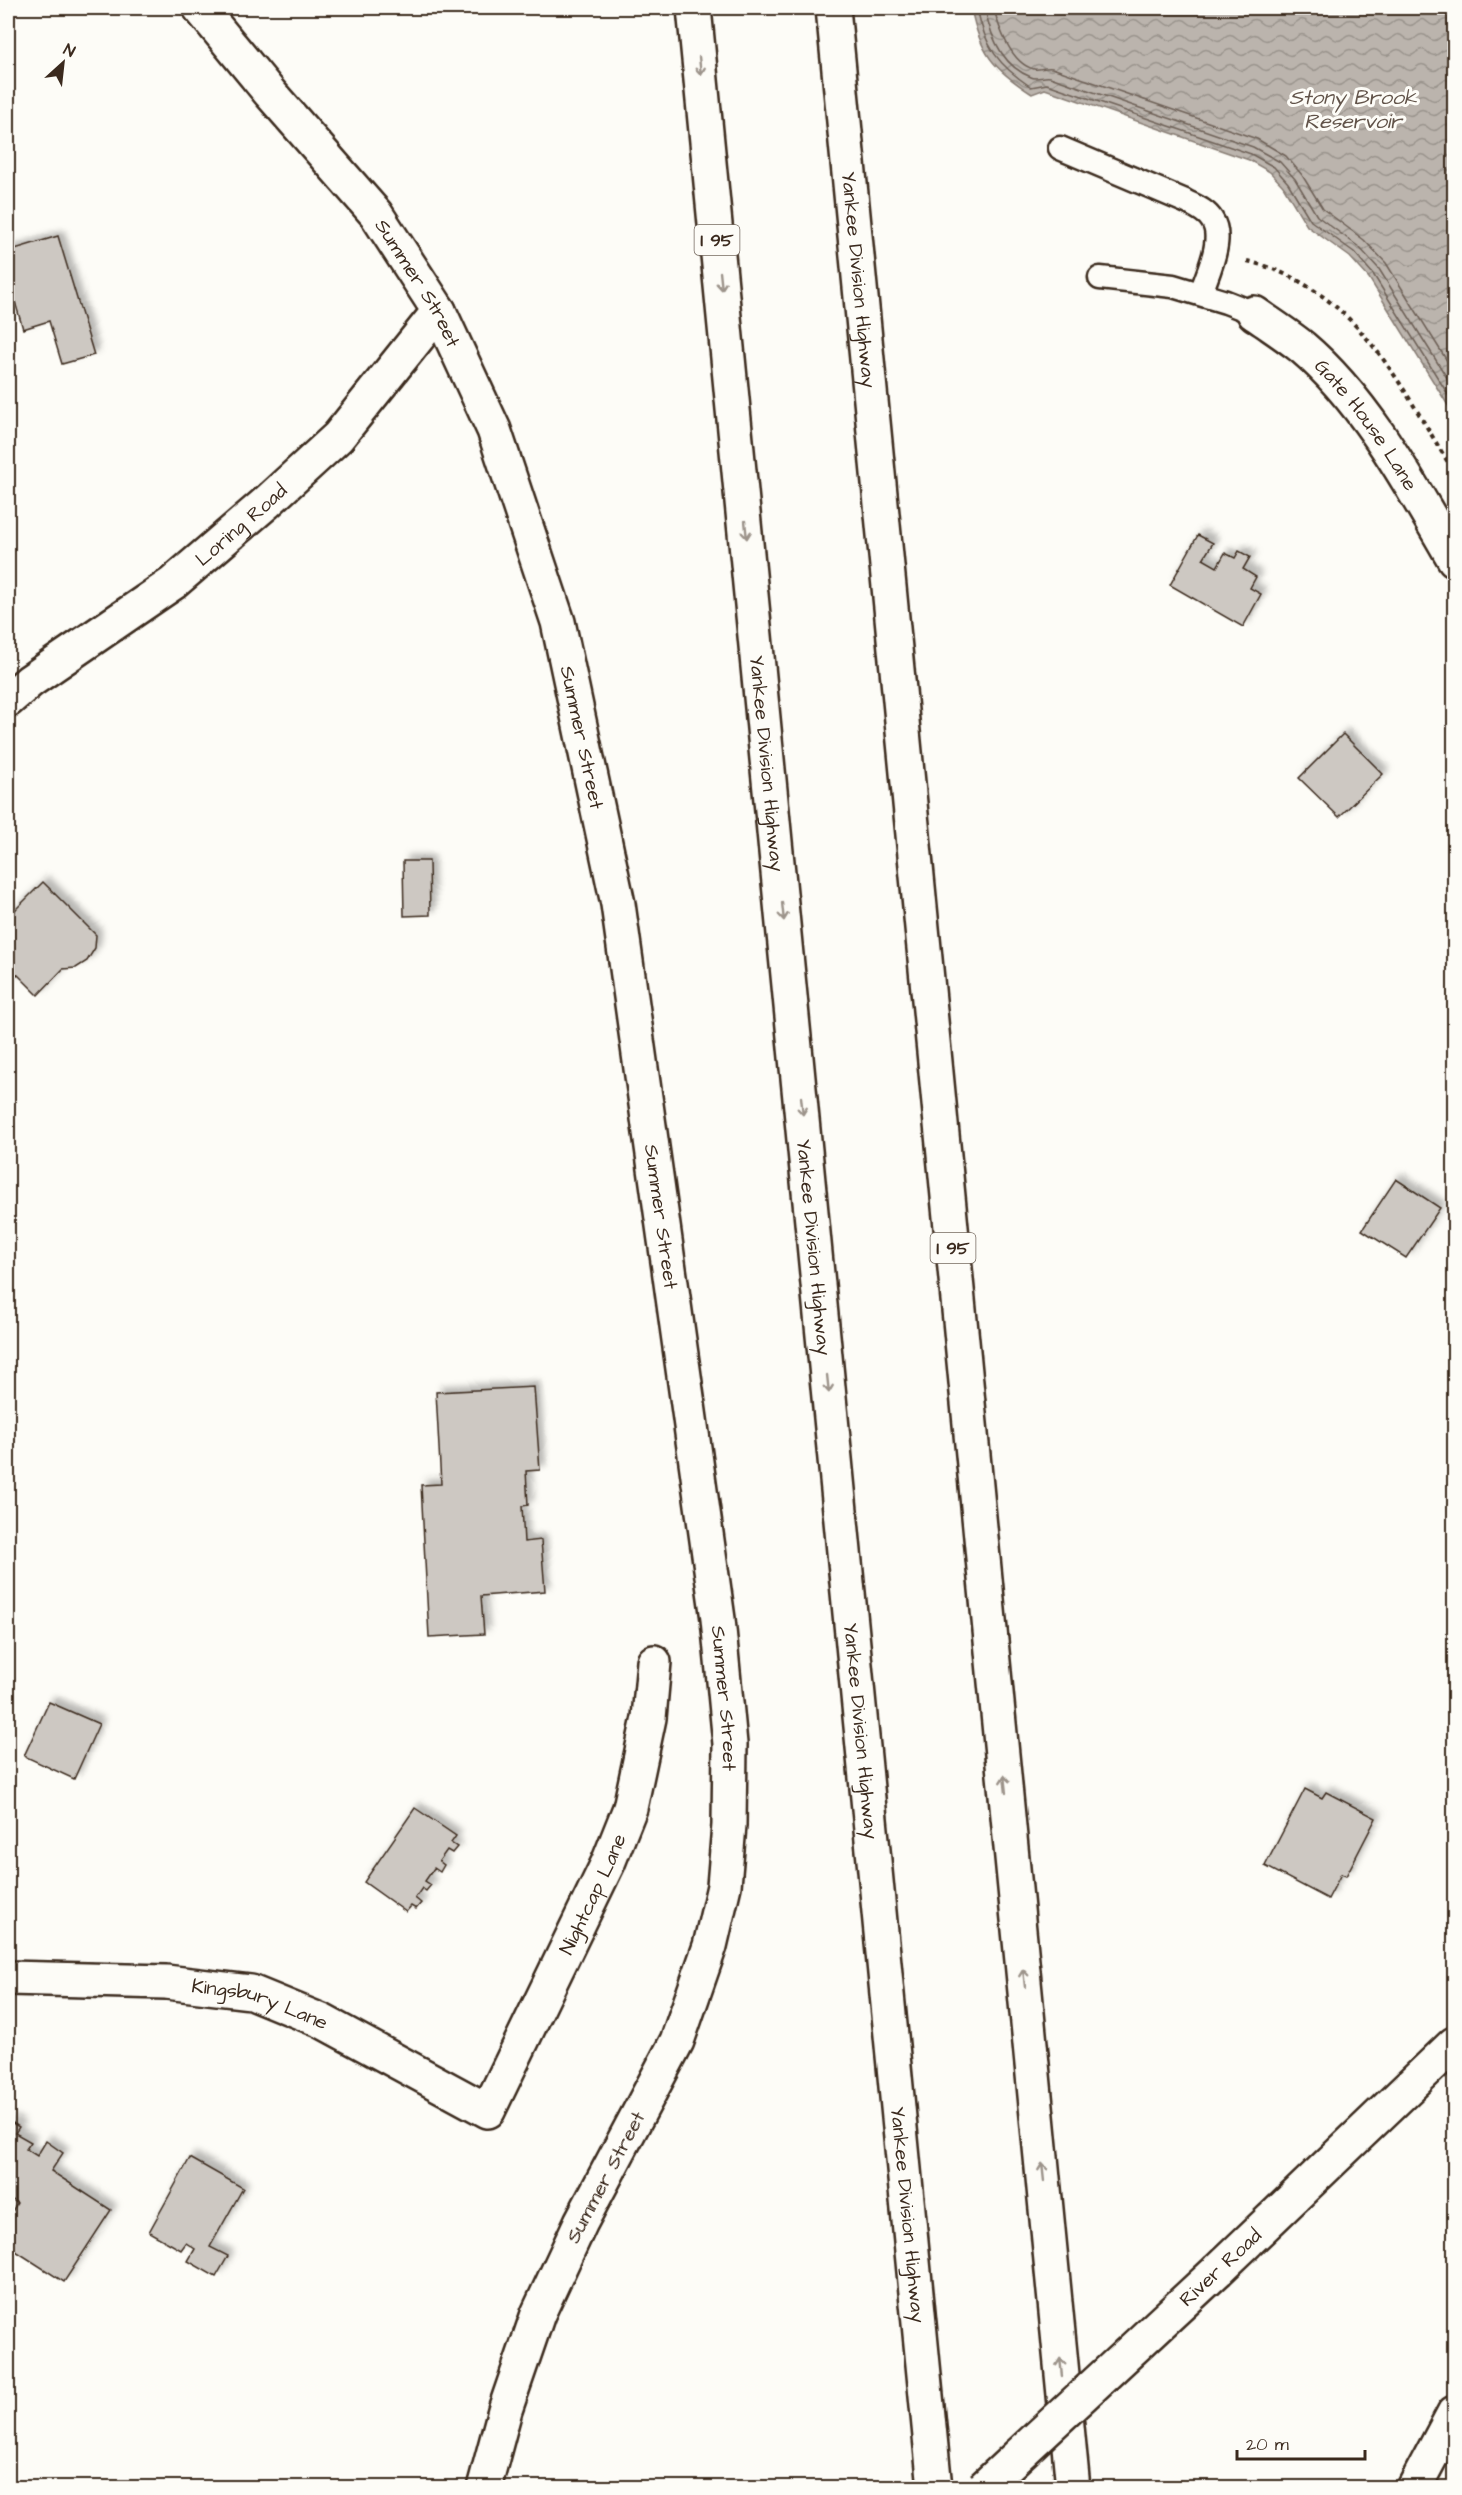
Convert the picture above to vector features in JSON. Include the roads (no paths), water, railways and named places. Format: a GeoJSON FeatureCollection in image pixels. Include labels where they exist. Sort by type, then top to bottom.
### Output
{"type":"FeatureCollection","features":[{"type":"Feature","properties":{"kind":"main road","name":"Summer Street"},"geometry":{"type":"LineString","coordinates":[[200,8],[270,93],[376,214],[439,311],[494,430],[558,622],[618,904],[718,1619],[730,1744],[729,1825],[724,1886],[710,1946],[678,2041],[581,2223],[538,2314],[511,2390],[484,2487]]}},
{"type":"Feature","properties":{"kind":"main road","name":"Yankee Division Highway"},"geometry":{"type":"LineString","coordinates":[[694,8],[935,2487]]}},
{"type":"Feature","properties":{"kind":"main road","name":"Yankee Division Highway"},"geometry":{"type":"LineString","coordinates":[[833,8],[1073,2487]]}},
{"type":"Feature","properties":{"kind":"main road","name":"Loring Road"},"geometry":{"type":"LineString","coordinates":[[8,700],[30,681],[173,583],[266,503],[338,438],[439,311]]}},
{"type":"Feature","properties":{"kind":"main road","name":"Gate House Lane"},"geometry":{"type":"LineString","coordinates":[[1254,313],[1303,348],[1348,396],[1394,459],[1455,559]]}},
{"type":"Feature","properties":{"kind":"main road","name":"Nightcap Lane"},"geometry":{"type":"LineString","coordinates":[[488,2111],[608,1863],[630,1808],[649,1718],[654,1662]]}},
{"type":"Feature","properties":{"kind":"main road","name":"Kingsbury Lane"},"geometry":{"type":"LineString","coordinates":[[8,1978],[166,1982],[251,1992],[322,2021],[488,2111]]}},
{"type":"Feature","properties":{"kind":"main road","name":"River Road"},"geometry":{"type":"LineString","coordinates":[[982,2487],[1218,2270],[1455,2044]]}},
{"type":"Feature","properties":{"kind":"main road"},"geometry":{"type":"LineString","coordinates":[[1414,2487],[1455,2413]]}},
{"type":"Feature","properties":{"kind":"lane"},"geometry":{"type":"LineString","coordinates":[[1060,148],[1185,201],[1201,209],[1213,221],[1215,245],[1201,293]]}},
{"type":"Feature","properties":{"kind":"lane"},"geometry":{"type":"LineString","coordinates":[[1100,278],[1173,286],[1201,293],[1254,313]]}},
{"type":"Feature","properties":{"kind":"water","name":"Stony Brook Reservoir"},"geometry":{"type":"Polygon","coordinates":[[[971,8],[1454,8],[1454,415],[1369,278],[1350,257],[1307,226],[1283,186],[1270,172],[1249,160],[1045,89],[1032,94],[1007,76],[990,58],[979,37],[971,8]]]}}]}
